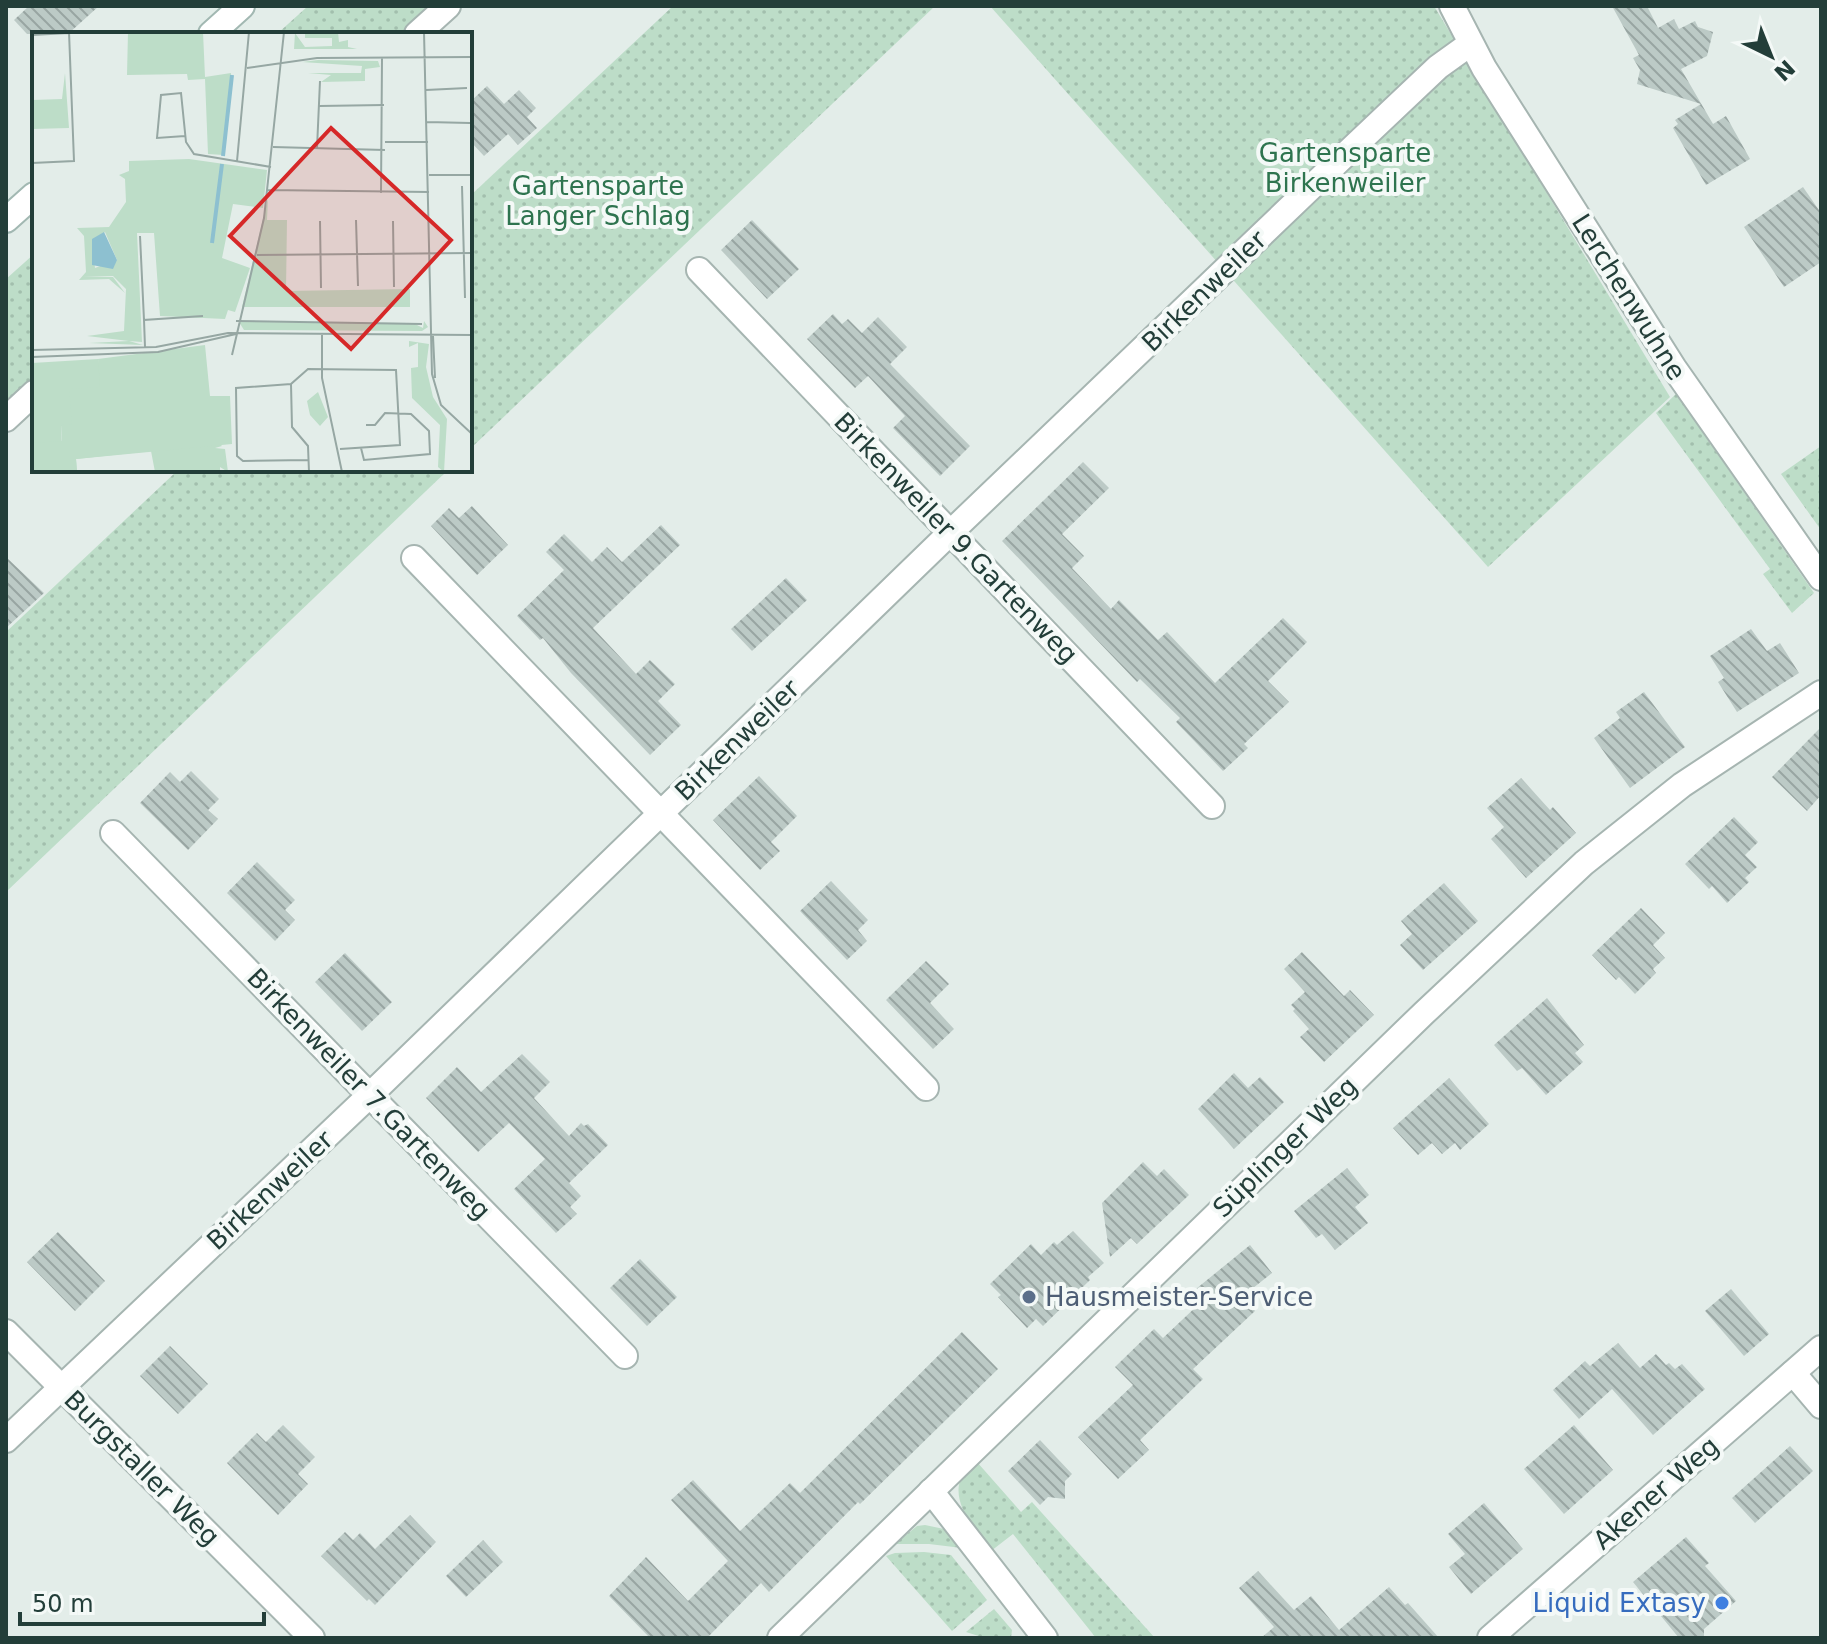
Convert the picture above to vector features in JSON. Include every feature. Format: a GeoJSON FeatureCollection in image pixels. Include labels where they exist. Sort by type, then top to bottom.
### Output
{"type":"FeatureCollection","features":[{"type":"Feature","properties":{"kind":"street"},"geometry":{"type":"LineString","coordinates":[[213,32],[242,6]]}},
{"type":"Feature","properties":{"kind":"street"},"geometry":{"type":"LineString","coordinates":[[419,32],[448,6]]}},
{"type":"Feature","properties":{"kind":"street","name":"Lerchenwuhne"},"geometry":{"type":"LineString","coordinates":[[1452,6],[1470,44],[1697,403],[1821,578]]}},
{"type":"Feature","properties":{"kind":"street","name":"Birkenweiler"},"geometry":{"type":"LineString","coordinates":[[6,1440],[370,1095],[951,532],[1438,67],[1470,44]]}},
{"type":"Feature","properties":{"kind":"street"},"geometry":{"type":"LineString","coordinates":[[6,220],[32,197]]}},
{"type":"Feature","properties":{"kind":"street","name":"Birkenweiler 9.Gartenweg"},"geometry":{"type":"LineString","coordinates":[[699,270],[1212,806]]}},
{"type":"Feature","properties":{"kind":"street"},"geometry":{"type":"LineString","coordinates":[[6,419],[32,395]]}},
{"type":"Feature","properties":{"kind":"street"},"geometry":{"type":"LineString","coordinates":[[414,558],[926,1088]]}},
{"type":"Feature","properties":{"kind":"street","name":"Süplinger Weg"},"geometry":{"type":"LineString","coordinates":[[780,1638],[1424,1013],[1584,863],[1682,785],[1821,693]]}},
{"type":"Feature","properties":{"kind":"street","name":"Birkenweiler 7.Gartenweg"},"geometry":{"type":"LineString","coordinates":[[113,833],[625,1356]]}},
{"type":"Feature","properties":{"kind":"street","name":"Burgstaller Weg"},"geometry":{"type":"LineString","coordinates":[[6,1332],[312,1638]]}},
{"type":"Feature","properties":{"kind":"street","name":"Akener Weg"},"geometry":{"type":"LineString","coordinates":[[1490,1638],[1821,1348]]}},
{"type":"Feature","properties":{"kind":"street"},"geometry":{"type":"LineString","coordinates":[[1793,1373],[1821,1406]]}},
{"type":"Feature","properties":{"kind":"street"},"geometry":{"type":"LineString","coordinates":[[931,1491],[1045,1638]]}},
{"type":"Feature","properties":{"kind":"green space"},"geometry":{"type":"Polygon","coordinates":[[[308,6],[435,6],[407,32],[279,32],[308,6]]]}},
{"type":"Feature","properties":{"kind":"green space","name":"Gartensparte Langer Schlag"},"geometry":{"type":"Polygon","coordinates":[[[673,6],[935,6],[472,447],[472,194],[673,6]]]}},
{"type":"Feature","properties":{"kind":"green space","name":"Gartensparte Birkenweiler"},"geometry":{"type":"Polygon","coordinates":[[[990,6],[1434,6],[1670,397],[1488,567],[990,6]]]}},
{"type":"Feature","properties":{"kind":"green space"},"geometry":{"type":"Polygon","coordinates":[[[32,256],[32,381],[6,404],[6,279],[32,256]]]}},
{"type":"Feature","properties":{"kind":"green space"},"geometry":{"type":"Polygon","coordinates":[[[1676,394],[1814,593],[1792,613],[1763,574],[1770,569],[1656,413],[1676,394]]]}},
{"type":"Feature","properties":{"kind":"green space"},"geometry":{"type":"Polygon","coordinates":[[[1821,446],[1821,530],[1781,474],[1821,446]]]}},
{"type":"Feature","properties":{"kind":"green space"},"geometry":{"type":"Polygon","coordinates":[[[176,472],[446,472],[6,892],[6,632],[176,472]]]}},
{"type":"Feature","properties":{"kind":"green space"},"geometry":{"type":"Polygon","coordinates":[[[977,1462],[1021,1512],[1032,1502],[1155,1638],[1096,1638],[1013,1534],[991,1551],[968,1519],[960,1500],[961,1478],[977,1462]]]}},
{"type":"Feature","properties":{"kind":"green space"},"geometry":{"type":"Polygon","coordinates":[[[917,1526],[944,1529],[962,1548],[895,1544],[917,1526]]]}},
{"type":"Feature","properties":{"kind":"green space"},"geometry":{"type":"Polygon","coordinates":[[[924,1552],[951,1555],[987,1600],[952,1631],[886,1556],[924,1552]]]}},
{"type":"Feature","properties":{"kind":"green space"},"geometry":{"type":"Polygon","coordinates":[[[994,1609],[1012,1630],[1011,1638],[985,1638],[966,1632],[994,1609]]]}},
{"type":"Feature","properties":{"kind":"building"},"geometry":{"type":"Polygon","coordinates":[[[29,6],[99,6],[70,32],[27,34],[14,20],[29,6]]]}},
{"type":"Feature","properties":{"kind":"building"},"geometry":{"type":"Polygon","coordinates":[[[1612,6],[1647,6],[1658,28],[1674,19],[1679,29],[1695,21],[1698,27],[1713,32],[1707,56],[1681,69],[1713,124],[1726,116],[1750,159],[1706,185],[1673,128],[1678,124],[1675,120],[1701,104],[1637,84],[1640,70],[1633,58],[1639,55],[1612,6]]]}},
{"type":"Feature","properties":{"kind":"building"},"geometry":{"type":"Polygon","coordinates":[[[487,86],[504,104],[519,90],[536,108],[527,117],[537,128],[518,145],[508,134],[484,156],[472,143],[472,100],[487,86]]]}},
{"type":"Feature","properties":{"kind":"building"},"geometry":{"type":"Polygon","coordinates":[[[1803,187],[1821,213],[1821,262],[1784,287],[1744,227],[1803,187]]]}},
{"type":"Feature","properties":{"kind":"building"},"geometry":{"type":"Polygon","coordinates":[[[752,220],[799,269],[767,299],[721,250],[752,220]]]}},
{"type":"Feature","properties":{"kind":"building"},"geometry":{"type":"Polygon","coordinates":[[[833,314],[842,324],[848,319],[862,333],[878,317],[907,347],[890,364],[970,446],[940,476],[893,428],[905,416],[868,376],[855,388],[807,339],[833,314]]]}},
{"type":"Feature","properties":{"kind":"building"},"geometry":{"type":"Polygon","coordinates":[[[1083,462],[1109,488],[1062,534],[1084,556],[1072,568],[1111,609],[1119,600],[1158,640],[1167,632],[1215,683],[1283,618],[1307,642],[1268,681],[1289,702],[1244,744],[1248,748],[1223,771],[1176,722],[1180,718],[1140,679],[1137,682],[1002,541],[1083,462]]]}},
{"type":"Feature","properties":{"kind":"building"},"geometry":{"type":"Polygon","coordinates":[[[472,506],[508,545],[477,575],[431,526],[449,508],[459,518],[472,506]]]}},
{"type":"Feature","properties":{"kind":"building"},"geometry":{"type":"Polygon","coordinates":[[[661,525],[680,545],[593,628],[636,674],[650,660],[675,684],[658,701],[681,725],[650,755],[571,673],[543,638],[540,640],[517,616],[564,570],[546,552],[564,534],[592,562],[607,547],[622,562],[661,525]]]}},
{"type":"Feature","properties":{"kind":"building"},"geometry":{"type":"Polygon","coordinates":[[[6,557],[44,593],[6,628],[6,557]]]}},
{"type":"Feature","properties":{"kind":"building"},"geometry":{"type":"Polygon","coordinates":[[[786,578],[807,600],[752,651],[731,629],[786,578]]]}},
{"type":"Feature","properties":{"kind":"building"},"geometry":{"type":"Polygon","coordinates":[[[1751,629],[1767,651],[1780,643],[1799,673],[1737,712],[1718,682],[1724,678],[1710,656],[1751,629]]]}},
{"type":"Feature","properties":{"kind":"building"},"geometry":{"type":"Polygon","coordinates":[[[1644,692],[1685,747],[1630,788],[1594,738],[1620,718],[1616,712],[1644,692]]]}},
{"type":"Feature","properties":{"kind":"building"},"geometry":{"type":"Polygon","coordinates":[[[1821,727],[1821,795],[1807,811],[1772,777],[1821,727]]]}},
{"type":"Feature","properties":{"kind":"building"},"geometry":{"type":"Polygon","coordinates":[[[191,771],[219,799],[208,810],[218,819],[188,850],[140,803],[170,772],[180,782],[191,771]]]}},
{"type":"Feature","properties":{"kind":"building"},"geometry":{"type":"Polygon","coordinates":[[[759,776],[797,816],[771,842],[780,851],[760,870],[713,820],[759,776]]]}},
{"type":"Feature","properties":{"kind":"building"},"geometry":{"type":"Polygon","coordinates":[[[1521,778],[1576,833],[1526,878],[1491,839],[1504,827],[1487,808],[1521,778]]]}},
{"type":"Feature","properties":{"kind":"building"},"geometry":{"type":"Polygon","coordinates":[[[1734,817],[1758,842],[1745,855],[1757,867],[1745,878],[1749,882],[1727,903],[1685,864],[1734,817]]]}},
{"type":"Feature","properties":{"kind":"building"},"geometry":{"type":"Polygon","coordinates":[[[257,862],[295,900],[285,910],[295,920],[275,941],[227,893],[257,862]]]}},
{"type":"Feature","properties":{"kind":"building"},"geometry":{"type":"Polygon","coordinates":[[[831,881],[868,920],[858,930],[867,941],[847,960],[800,911],[831,881]]]}},
{"type":"Feature","properties":{"kind":"building"},"geometry":{"type":"Polygon","coordinates":[[[1444,883],[1478,921],[1423,970],[1400,945],[1412,934],[1401,921],[1444,883]]]}},
{"type":"Feature","properties":{"kind":"building"},"geometry":{"type":"Polygon","coordinates":[[[1641,908],[1665,933],[1653,945],[1665,958],[1653,969],[1656,973],[1635,994],[1592,955],[1641,908]]]}},
{"type":"Feature","properties":{"kind":"building"},"geometry":{"type":"Polygon","coordinates":[[[1302,952],[1344,996],[1350,990],[1374,1015],[1324,1062],[1300,1037],[1309,1029],[1291,1005],[1305,992],[1284,969],[1302,952]]]}},
{"type":"Feature","properties":{"kind":"building"},"geometry":{"type":"Polygon","coordinates":[[[345,953],[392,1002],[362,1031],[315,982],[345,953]]]}},
{"type":"Feature","properties":{"kind":"building"},"geometry":{"type":"Polygon","coordinates":[[[926,961],[949,984],[930,1003],[954,1029],[933,1049],[886,1000],[926,961]]]}},
{"type":"Feature","properties":{"kind":"building"},"geometry":{"type":"Polygon","coordinates":[[[1547,998],[1584,1045],[1575,1053],[1583,1062],[1546,1095],[1522,1068],[1517,1071],[1494,1045],[1547,998]]]}},
{"type":"Feature","properties":{"kind":"building"},"geometry":{"type":"Polygon","coordinates":[[[522,1054],[550,1082],[534,1098],[569,1136],[581,1123],[584,1126],[588,1124],[608,1145],[569,1183],[581,1196],[570,1207],[577,1214],[556,1233],[514,1189],[545,1159],[509,1123],[478,1152],[426,1098],[457,1067],[481,1092],[522,1054]]]}},
{"type":"Feature","properties":{"kind":"building"},"geometry":{"type":"Polygon","coordinates":[[[1234,1073],[1248,1088],[1260,1077],[1284,1102],[1234,1149],[1198,1109],[1234,1073]]]}},
{"type":"Feature","properties":{"kind":"building"},"geometry":{"type":"Polygon","coordinates":[[[1449,1078],[1489,1124],[1460,1150],[1455,1143],[1442,1154],[1432,1143],[1418,1155],[1393,1128],[1449,1078]]]}},
{"type":"Feature","properties":{"kind":"building"},"geometry":{"type":"Polygon","coordinates":[[[1143,1162],[1157,1176],[1164,1169],[1189,1195],[1137,1244],[1131,1238],[1110,1257],[1102,1203],[1143,1162]]]}},
{"type":"Feature","properties":{"kind":"building"},"geometry":{"type":"Polygon","coordinates":[[[1347,1168],[1369,1195],[1355,1207],[1368,1223],[1335,1250],[1322,1234],[1316,1238],[1294,1211],[1347,1168]]]}},
{"type":"Feature","properties":{"kind":"building"},"geometry":{"type":"Polygon","coordinates":[[[1073,1231],[1104,1263],[1043,1326],[1036,1319],[1027,1328],[990,1284],[1031,1244],[1041,1255],[1054,1242],[1057,1245],[1073,1231]]]}},
{"type":"Feature","properties":{"kind":"building"},"geometry":{"type":"Polygon","coordinates":[[[58,1232],[105,1281],[75,1311],[27,1262],[58,1232]]]}},
{"type":"Feature","properties":{"kind":"building"},"geometry":{"type":"Polygon","coordinates":[[[1250,1245],[1272,1273],[1243,1296],[1255,1311],[1193,1369],[1203,1379],[1140,1440],[1149,1450],[1118,1479],[1078,1437],[1133,1385],[1115,1367],[1154,1329],[1163,1338],[1200,1303],[1191,1293],[1250,1245]]]}},
{"type":"Feature","properties":{"kind":"building"},"geometry":{"type":"Polygon","coordinates":[[[640,1259],[677,1297],[647,1326],[610,1288],[640,1259]]]}},
{"type":"Feature","properties":{"kind":"building"},"geometry":{"type":"Polygon","coordinates":[[[1731,1289],[1769,1334],[1744,1356],[1705,1311],[1731,1289]]]}},
{"type":"Feature","properties":{"kind":"building"},"geometry":{"type":"Polygon","coordinates":[[[962,1332],[998,1369],[769,1592],[761,1583],[707,1638],[650,1638],[609,1596],[646,1557],[688,1601],[728,1561],[671,1500],[693,1480],[740,1531],[790,1483],[800,1493],[962,1332]]]}},
{"type":"Feature","properties":{"kind":"building"},"geometry":{"type":"Polygon","coordinates":[[[1618,1343],[1640,1368],[1656,1354],[1666,1365],[1669,1363],[1675,1369],[1682,1364],[1705,1389],[1653,1435],[1612,1389],[1579,1419],[1553,1390],[1585,1361],[1590,1366],[1618,1343]]]}},
{"type":"Feature","properties":{"kind":"building"},"geometry":{"type":"Polygon","coordinates":[[[170,1346],[208,1384],[178,1414],[140,1376],[170,1346]]]}},
{"type":"Feature","properties":{"kind":"building"},"geometry":{"type":"Polygon","coordinates":[[[283,1425],[315,1457],[298,1474],[308,1484],[278,1515],[227,1463],[257,1433],[266,1442],[283,1425]]]}},
{"type":"Feature","properties":{"kind":"building"},"geometry":{"type":"Polygon","coordinates":[[[1574,1425],[1613,1470],[1564,1514],[1524,1469],[1574,1425]]]}},
{"type":"Feature","properties":{"kind":"building"},"geometry":{"type":"Polygon","coordinates":[[[1040,1440],[1072,1474],[1065,1481],[1065,1499],[1048,1497],[1040,1505],[1008,1471],[1040,1440]]]}},
{"type":"Feature","properties":{"kind":"building"},"geometry":{"type":"Polygon","coordinates":[[[1790,1446],[1813,1471],[1755,1523],[1732,1498],[1790,1446]]]}},
{"type":"Feature","properties":{"kind":"building"},"geometry":{"type":"Polygon","coordinates":[[[1484,1503],[1523,1549],[1471,1594],[1449,1567],[1465,1554],[1448,1534],[1484,1503]]]}},
{"type":"Feature","properties":{"kind":"building"},"geometry":{"type":"Polygon","coordinates":[[[410,1515],[436,1542],[375,1605],[369,1599],[367,1601],[321,1556],[345,1532],[353,1540],[360,1533],[375,1549],[410,1515]]]}},
{"type":"Feature","properties":{"kind":"building"},"geometry":{"type":"Polygon","coordinates":[[[1686,1537],[1709,1563],[1705,1566],[1736,1601],[1704,1629],[1704,1638],[1679,1638],[1633,1582],[1686,1537]]]}},
{"type":"Feature","properties":{"kind":"building"},"geometry":{"type":"Polygon","coordinates":[[[483,1540],[503,1562],[466,1597],[446,1576],[483,1540]]]}},
{"type":"Feature","properties":{"kind":"building"},"geometry":{"type":"Polygon","coordinates":[[[1258,1571],[1294,1610],[1311,1596],[1339,1630],[1389,1587],[1439,1638],[1261,1638],[1274,1627],[1239,1588],[1258,1571]]]}},
{"type":"Feature","properties":{"kind":"place","name":"Hausmeister-Service"},"geometry":{"type":"Point","coordinates":[1029,1297]}},
{"type":"Feature","properties":{"kind":"place","name":"Liquid Extasy"},"geometry":{"type":"Point","coordinates":[1722,1603]}}]}
